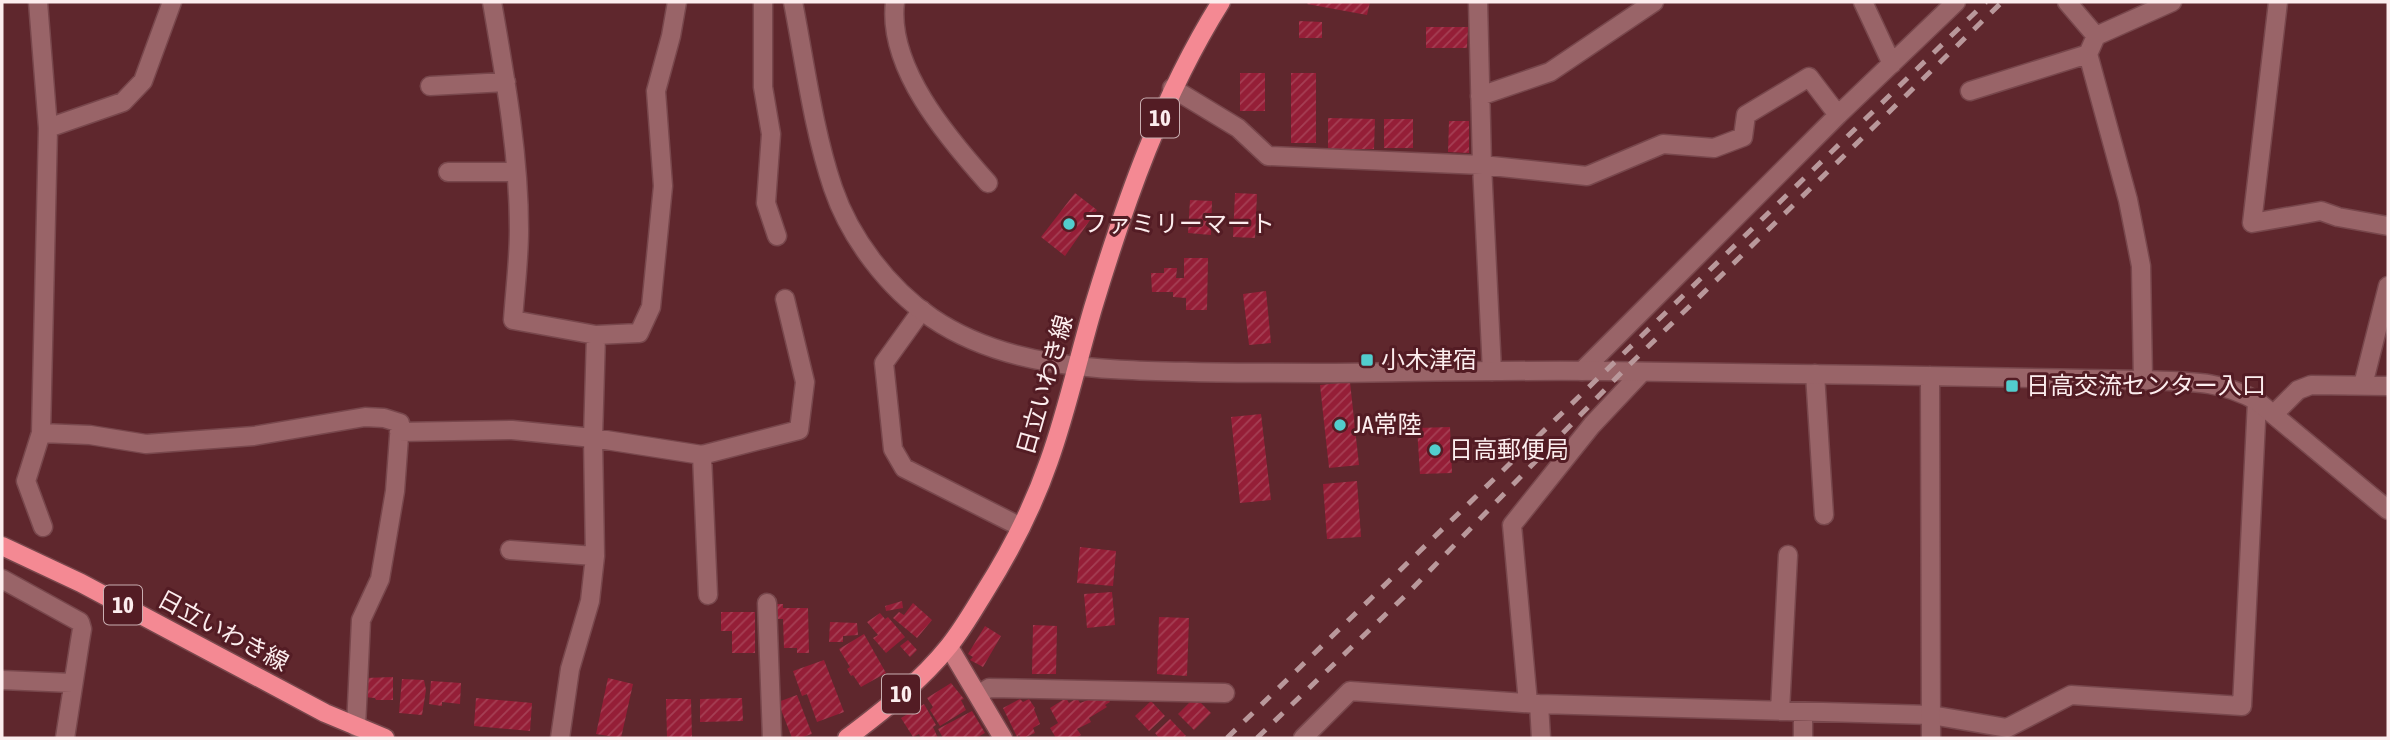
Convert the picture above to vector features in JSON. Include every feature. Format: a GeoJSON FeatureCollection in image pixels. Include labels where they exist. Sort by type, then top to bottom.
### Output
{"type":"FeatureCollection","features":[{"type":"Feature","properties":{"kind":"main road","name":"日立いわき線"},"geometry":{"type":"LineString","coordinates":[[847,738],[914,682],[949,647],[995,575],[1021,527],[1050,459],[1093,308],[1133,185],[1172,88],[1221,2]]}},
{"type":"Feature","properties":{"kind":"main road","name":"日立いわき線"},"geometry":{"type":"LineString","coordinates":[[2,546],[81,583],[356,727],[385,738]]}},
{"type":"Feature","properties":{"kind":"main road"},"geometry":{"type":"LineString","coordinates":[[949,647],[1003,738]]}},
{"type":"Feature","properties":{"kind":"street"},"geometry":{"type":"LineString","coordinates":[[38,2],[48,128],[41,433],[26,481],[43,527]]}},
{"type":"Feature","properties":{"kind":"street"},"geometry":{"type":"LineString","coordinates":[[48,128],[123,102],[143,81],[172,2]]}},
{"type":"Feature","properties":{"kind":"street"},"geometry":{"type":"LineString","coordinates":[[492,2],[506,82],[516,172],[519,231],[513,320],[596,335],[639,333],[651,307],[663,186],[656,91],[677,2]]}},
{"type":"Feature","properties":{"kind":"street"},"geometry":{"type":"LineString","coordinates":[[763,2],[763,88],[771,134],[766,204],[777,236]]}},
{"type":"Feature","properties":{"kind":"street"},"geometry":{"type":"LineString","coordinates":[[793,2],[822,149],[834,190],[847,220],[881,272],[922,310],[958,332],[1001,351],[1077,366],[1144,371],[1582,371],[2143,380],[2218,384],[2258,401],[2388,510]]}},
{"type":"Feature","properties":{"kind":"street"},"geometry":{"type":"LineString","coordinates":[[895,2],[895,37],[905,65],[934,117],[988,183]]}},
{"type":"Feature","properties":{"kind":"street"},"geometry":{"type":"LineString","coordinates":[[1478,2],[1482,165],[1492,371]]}},
{"type":"Feature","properties":{"kind":"street"},"geometry":{"type":"LineString","coordinates":[[1480,96],[1550,72],[1654,2]]}},
{"type":"Feature","properties":{"kind":"street"},"geometry":{"type":"LineString","coordinates":[[1863,2],[1892,64]]}},
{"type":"Feature","properties":{"kind":"street"},"geometry":{"type":"LineString","coordinates":[[1582,371],[1955,2]]}},
{"type":"Feature","properties":{"kind":"street"},"geometry":{"type":"LineString","coordinates":[[2067,2],[2096,36]]}},
{"type":"Feature","properties":{"kind":"street"},"geometry":{"type":"LineString","coordinates":[[2143,380],[2141,266],[2127,200],[2088,54],[2096,36],[2172,2]]}},
{"type":"Feature","properties":{"kind":"street"},"geometry":{"type":"LineString","coordinates":[[2278,2],[2252,223],[2321,211],[2338,217],[2388,226]]}},
{"type":"Feature","properties":{"kind":"street"},"geometry":{"type":"LineString","coordinates":[[1970,92],[2088,54]]}},
{"type":"Feature","properties":{"kind":"street"},"geometry":{"type":"LineString","coordinates":[[1172,88],[1238,128],[1268,156],[1482,165],[1587,176],[1663,144],[1714,148],[1743,137],[1746,115],[1809,77],[1838,115]]}},
{"type":"Feature","properties":{"kind":"street"},"geometry":{"type":"LineString","coordinates":[[430,86],[506,82]]}},
{"type":"Feature","properties":{"kind":"street"},"geometry":{"type":"LineString","coordinates":[[448,172],[516,172]]}},
{"type":"Feature","properties":{"kind":"street"},"geometry":{"type":"LineString","coordinates":[[2363,385],[2388,286]]}},
{"type":"Feature","properties":{"kind":"street"},"geometry":{"type":"LineString","coordinates":[[399,432],[512,429],[702,455],[799,430],[806,382],[785,299]]}},
{"type":"Feature","properties":{"kind":"street"},"geometry":{"type":"LineString","coordinates":[[922,310],[884,363],[893,449],[904,468],[1021,527]]}},
{"type":"Feature","properties":{"kind":"street"},"geometry":{"type":"LineString","coordinates":[[560,738],[570,669],[590,601],[595,556],[593,438],[596,335]]}},
{"type":"Feature","properties":{"kind":"street"},"geometry":{"type":"LineString","coordinates":[[1541,738],[1533,704],[1512,525],[1592,425],[1642,372]]}},
{"type":"Feature","properties":{"kind":"street"},"geometry":{"type":"LineString","coordinates":[[1815,374],[1824,515]]}},
{"type":"Feature","properties":{"kind":"street"},"geometry":{"type":"LineString","coordinates":[[1930,376],[1931,738]]}},
{"type":"Feature","properties":{"kind":"street"},"geometry":{"type":"LineString","coordinates":[[2274,414],[2298,390],[2311,385],[2388,386]]}},
{"type":"Feature","properties":{"kind":"street"},"geometry":{"type":"LineString","coordinates":[[1303,738],[1350,691],[1533,704],[1931,715],[2007,728],[2071,695],[2242,706],[2258,401]]}},
{"type":"Feature","properties":{"kind":"street"},"geometry":{"type":"LineString","coordinates":[[41,433],[90,435],[146,444],[254,436],[365,417],[384,418],[400,423],[395,491],[380,579],[361,620],[356,727]]}},
{"type":"Feature","properties":{"kind":"street"},"geometry":{"type":"LineString","coordinates":[[702,455],[708,594]]}},
{"type":"Feature","properties":{"kind":"street"},"geometry":{"type":"LineString","coordinates":[[510,550],[595,556]]}},
{"type":"Feature","properties":{"kind":"street"},"geometry":{"type":"LineString","coordinates":[[1780,711],[1788,555]]}},
{"type":"Feature","properties":{"kind":"street"},"geometry":{"type":"LineString","coordinates":[[2,579],[80,622],[82,629],[65,738]]}},
{"type":"Feature","properties":{"kind":"street"},"geometry":{"type":"LineString","coordinates":[[767,603],[772,738]]}},
{"type":"Feature","properties":{"kind":"street"},"geometry":{"type":"LineString","coordinates":[[2,680],[72,683]]}},
{"type":"Feature","properties":{"kind":"street"},"geometry":{"type":"LineString","coordinates":[[978,695],[989,688],[1225,692]]}},
{"type":"Feature","properties":{"kind":"street"},"geometry":{"type":"LineString","coordinates":[[1803,712],[1803,738]]}},
{"type":"Feature","properties":{"kind":"building"},"geometry":{"type":"Polygon","coordinates":[[[1370,2],[1367,15],[1307,4],[1370,2]]]}},
{"type":"Feature","properties":{"kind":"building"},"geometry":{"type":"Polygon","coordinates":[[[1299,21],[1322,22],[1322,38],[1299,38],[1299,21]]]}},
{"type":"Feature","properties":{"kind":"building"},"geometry":{"type":"Polygon","coordinates":[[[1426,27],[1468,27],[1467,48],[1426,48],[1426,27]]]}},
{"type":"Feature","properties":{"kind":"building"},"geometry":{"type":"Polygon","coordinates":[[[1240,73],[1265,73],[1265,111],[1240,111],[1240,73]]]}},
{"type":"Feature","properties":{"kind":"building"},"geometry":{"type":"Polygon","coordinates":[[[1291,73],[1316,73],[1316,143],[1291,143],[1291,73]]]}},
{"type":"Feature","properties":{"kind":"building"},"geometry":{"type":"Polygon","coordinates":[[[1328,118],[1375,119],[1374,149],[1328,149],[1328,118]]]}},
{"type":"Feature","properties":{"kind":"building"},"geometry":{"type":"Polygon","coordinates":[[[1384,119],[1413,119],[1413,148],[1384,148],[1384,119]]]}},
{"type":"Feature","properties":{"kind":"building"},"geometry":{"type":"Polygon","coordinates":[[[1449,121],[1469,121],[1469,153],[1448,152],[1449,121]]]}},
{"type":"Feature","properties":{"kind":"building","name":"ファミリーマート"},"geometry":{"type":"Polygon","coordinates":[[[1075,193],[1097,210],[1065,256],[1041,237],[1075,193]]]}},
{"type":"Feature","properties":{"kind":"building"},"geometry":{"type":"Polygon","coordinates":[[[1235,193],[1257,194],[1255,238],[1233,237],[1235,193]]]}},
{"type":"Feature","properties":{"kind":"building"},"geometry":{"type":"Polygon","coordinates":[[[1190,200],[1212,201],[1211,235],[1188,233],[1190,200]]]}},
{"type":"Feature","properties":{"kind":"building"},"geometry":{"type":"Polygon","coordinates":[[[1184,258],[1208,258],[1207,310],[1186,310],[1186,298],[1173,297],[1173,292],[1152,292],[1151,273],[1164,273],[1164,268],[1177,268],[1176,278],[1184,278],[1184,258]]]}},
{"type":"Feature","properties":{"kind":"building"},"geometry":{"type":"Polygon","coordinates":[[[1266,291],[1271,343],[1249,345],[1243,294],[1266,291]]]}},
{"type":"Feature","properties":{"kind":"building","name":"JA常陸"},"geometry":{"type":"Polygon","coordinates":[[[1350,382],[1359,465],[1329,468],[1320,385],[1350,382]]]}},
{"type":"Feature","properties":{"kind":"building"},"geometry":{"type":"Polygon","coordinates":[[[1261,414],[1271,500],[1240,503],[1231,417],[1261,414]]]}},
{"type":"Feature","properties":{"kind":"building"},"geometry":{"type":"Polygon","coordinates":[[[1450,427],[1452,473],[1420,474],[1417,428],[1450,427]]]}},
{"type":"Feature","properties":{"kind":"building"},"geometry":{"type":"Polygon","coordinates":[[[1357,481],[1361,537],[1327,539],[1323,484],[1357,481]]]}},
{"type":"Feature","properties":{"kind":"building"},"geometry":{"type":"Polygon","coordinates":[[[1080,547],[1116,551],[1113,586],[1077,583],[1080,547]]]}},
{"type":"Feature","properties":{"kind":"building"},"geometry":{"type":"Polygon","coordinates":[[[1112,592],[1115,625],[1087,628],[1084,594],[1112,592]]]}},
{"type":"Feature","properties":{"kind":"building"},"geometry":{"type":"Polygon","coordinates":[[[902,601],[903,608],[886,611],[885,606],[902,601]]]}},
{"type":"Feature","properties":{"kind":"building"},"geometry":{"type":"Polygon","coordinates":[[[913,603],[932,620],[917,638],[893,618],[899,612],[904,615],[913,603]]]}},
{"type":"Feature","properties":{"kind":"building"},"geometry":{"type":"Polygon","coordinates":[[[775,604],[783,604],[783,608],[808,608],[809,653],[797,653],[797,648],[784,648],[783,619],[775,619],[775,604]]]}},
{"type":"Feature","properties":{"kind":"building"},"geometry":{"type":"Polygon","coordinates":[[[721,612],[755,612],[755,653],[732,653],[732,631],[721,631],[721,612]]]}},
{"type":"Feature","properties":{"kind":"building"},"geometry":{"type":"Polygon","coordinates":[[[880,613],[885,619],[888,617],[905,637],[886,653],[873,638],[878,635],[867,622],[880,613]]]}},
{"type":"Feature","properties":{"kind":"building"},"geometry":{"type":"Polygon","coordinates":[[[1159,617],[1189,618],[1187,676],[1157,674],[1159,617]]]}},
{"type":"Feature","properties":{"kind":"building"},"geometry":{"type":"Polygon","coordinates":[[[830,622],[857,623],[858,635],[843,636],[843,642],[829,642],[830,622]]]}},
{"type":"Feature","properties":{"kind":"building"},"geometry":{"type":"Polygon","coordinates":[[[1033,625],[1057,626],[1056,674],[1032,674],[1033,625]]]}},
{"type":"Feature","properties":{"kind":"building"},"geometry":{"type":"Polygon","coordinates":[[[985,626],[1001,636],[983,667],[970,660],[973,657],[968,654],[985,626]]]}},
{"type":"Feature","properties":{"kind":"building"},"geometry":{"type":"Polygon","coordinates":[[[864,634],[886,673],[861,687],[853,675],[851,676],[847,669],[850,667],[839,649],[864,634]]]}},
{"type":"Feature","properties":{"kind":"building"},"geometry":{"type":"Polygon","coordinates":[[[908,640],[917,650],[910,657],[900,646],[908,640]]]}},
{"type":"Feature","properties":{"kind":"building"},"geometry":{"type":"Polygon","coordinates":[[[824,660],[844,712],[817,722],[807,694],[802,696],[793,671],[824,660]]]}},
{"type":"Feature","properties":{"kind":"building"},"geometry":{"type":"Polygon","coordinates":[[[393,677],[393,700],[364,697],[365,678],[393,677]]]}},
{"type":"Feature","properties":{"kind":"building"},"geometry":{"type":"Polygon","coordinates":[[[608,678],[633,684],[621,738],[596,734],[608,678]]]}},
{"type":"Feature","properties":{"kind":"building"},"geometry":{"type":"Polygon","coordinates":[[[402,679],[424,680],[426,690],[422,715],[399,713],[402,679]]]}},
{"type":"Feature","properties":{"kind":"building"},"geometry":{"type":"Polygon","coordinates":[[[431,681],[461,683],[460,704],[429,704],[431,681]]]}},
{"type":"Feature","properties":{"kind":"building"},"geometry":{"type":"Polygon","coordinates":[[[951,683],[964,699],[961,700],[966,710],[940,726],[930,710],[933,707],[927,698],[951,683]]]}},
{"type":"Feature","properties":{"kind":"building"},"geometry":{"type":"Polygon","coordinates":[[[797,695],[812,734],[792,738],[778,702],[797,695]]]}},
{"type":"Feature","properties":{"kind":"building"},"geometry":{"type":"Polygon","coordinates":[[[1096,697],[1099,701],[1107,697],[1110,702],[1105,705],[1107,707],[1089,718],[1091,722],[1077,729],[1081,735],[1075,738],[1056,738],[1050,728],[1058,723],[1050,708],[1066,698],[1069,703],[1077,698],[1080,703],[1096,697]]]}},
{"type":"Feature","properties":{"kind":"building"},"geometry":{"type":"Polygon","coordinates":[[[1195,697],[1211,713],[1194,730],[1178,714],[1195,697]]]}},
{"type":"Feature","properties":{"kind":"building"},"geometry":{"type":"Polygon","coordinates":[[[476,698],[532,703],[530,731],[474,726],[476,698]]]}},
{"type":"Feature","properties":{"kind":"building"},"geometry":{"type":"Polygon","coordinates":[[[742,698],[743,721],[700,722],[700,699],[742,698]]]}},
{"type":"Feature","properties":{"kind":"building"},"geometry":{"type":"Polygon","coordinates":[[[666,699],[691,699],[692,738],[667,738],[666,699]]]}},
{"type":"Feature","properties":{"kind":"building"},"geometry":{"type":"Polygon","coordinates":[[[1020,699],[1023,702],[1029,699],[1040,724],[1033,728],[1035,733],[1024,738],[1019,735],[1017,737],[1003,708],[1020,699]]]}},
{"type":"Feature","properties":{"kind":"building"},"geometry":{"type":"Polygon","coordinates":[[[1151,701],[1165,716],[1149,731],[1135,716],[1151,701]]]}},
{"type":"Feature","properties":{"kind":"building"},"geometry":{"type":"Polygon","coordinates":[[[924,704],[936,725],[933,727],[938,738],[921,738],[919,734],[913,737],[901,718],[924,704]]]}},
{"type":"Feature","properties":{"kind":"building"},"geometry":{"type":"Polygon","coordinates":[[[972,711],[985,733],[976,738],[943,738],[938,729],[972,711]]]}},
{"type":"Feature","properties":{"kind":"building"},"geometry":{"type":"Polygon","coordinates":[[[1170,719],[1186,736],[1159,738],[1155,733],[1170,719]]]}},
{"type":"Feature","properties":{"kind":"railway"},"geometry":{"type":"LineString","coordinates":[[1227,738],[1986,2]]}},
{"type":"Feature","properties":{"kind":"railway"},"geometry":{"type":"LineString","coordinates":[[1257,738],[1409,592],[1622,372],[2002,2]]}},
{"type":"Feature","properties":{"kind":"place","name":"ファミリーマート"},"geometry":{"type":"Point","coordinates":[1069,224]}},
{"type":"Feature","properties":{"kind":"place","name":"小木津宿"},"geometry":{"type":"Point","coordinates":[1367,360]}},
{"type":"Feature","properties":{"kind":"place","name":"日高交流センター入口"},"geometry":{"type":"Point","coordinates":[2012,386]}},
{"type":"Feature","properties":{"kind":"place","name":"JA常陸"},"geometry":{"type":"Point","coordinates":[1340,425]}},
{"type":"Feature","properties":{"kind":"place","name":"日高郵便局"},"geometry":{"type":"Point","coordinates":[1435,450]}}]}
